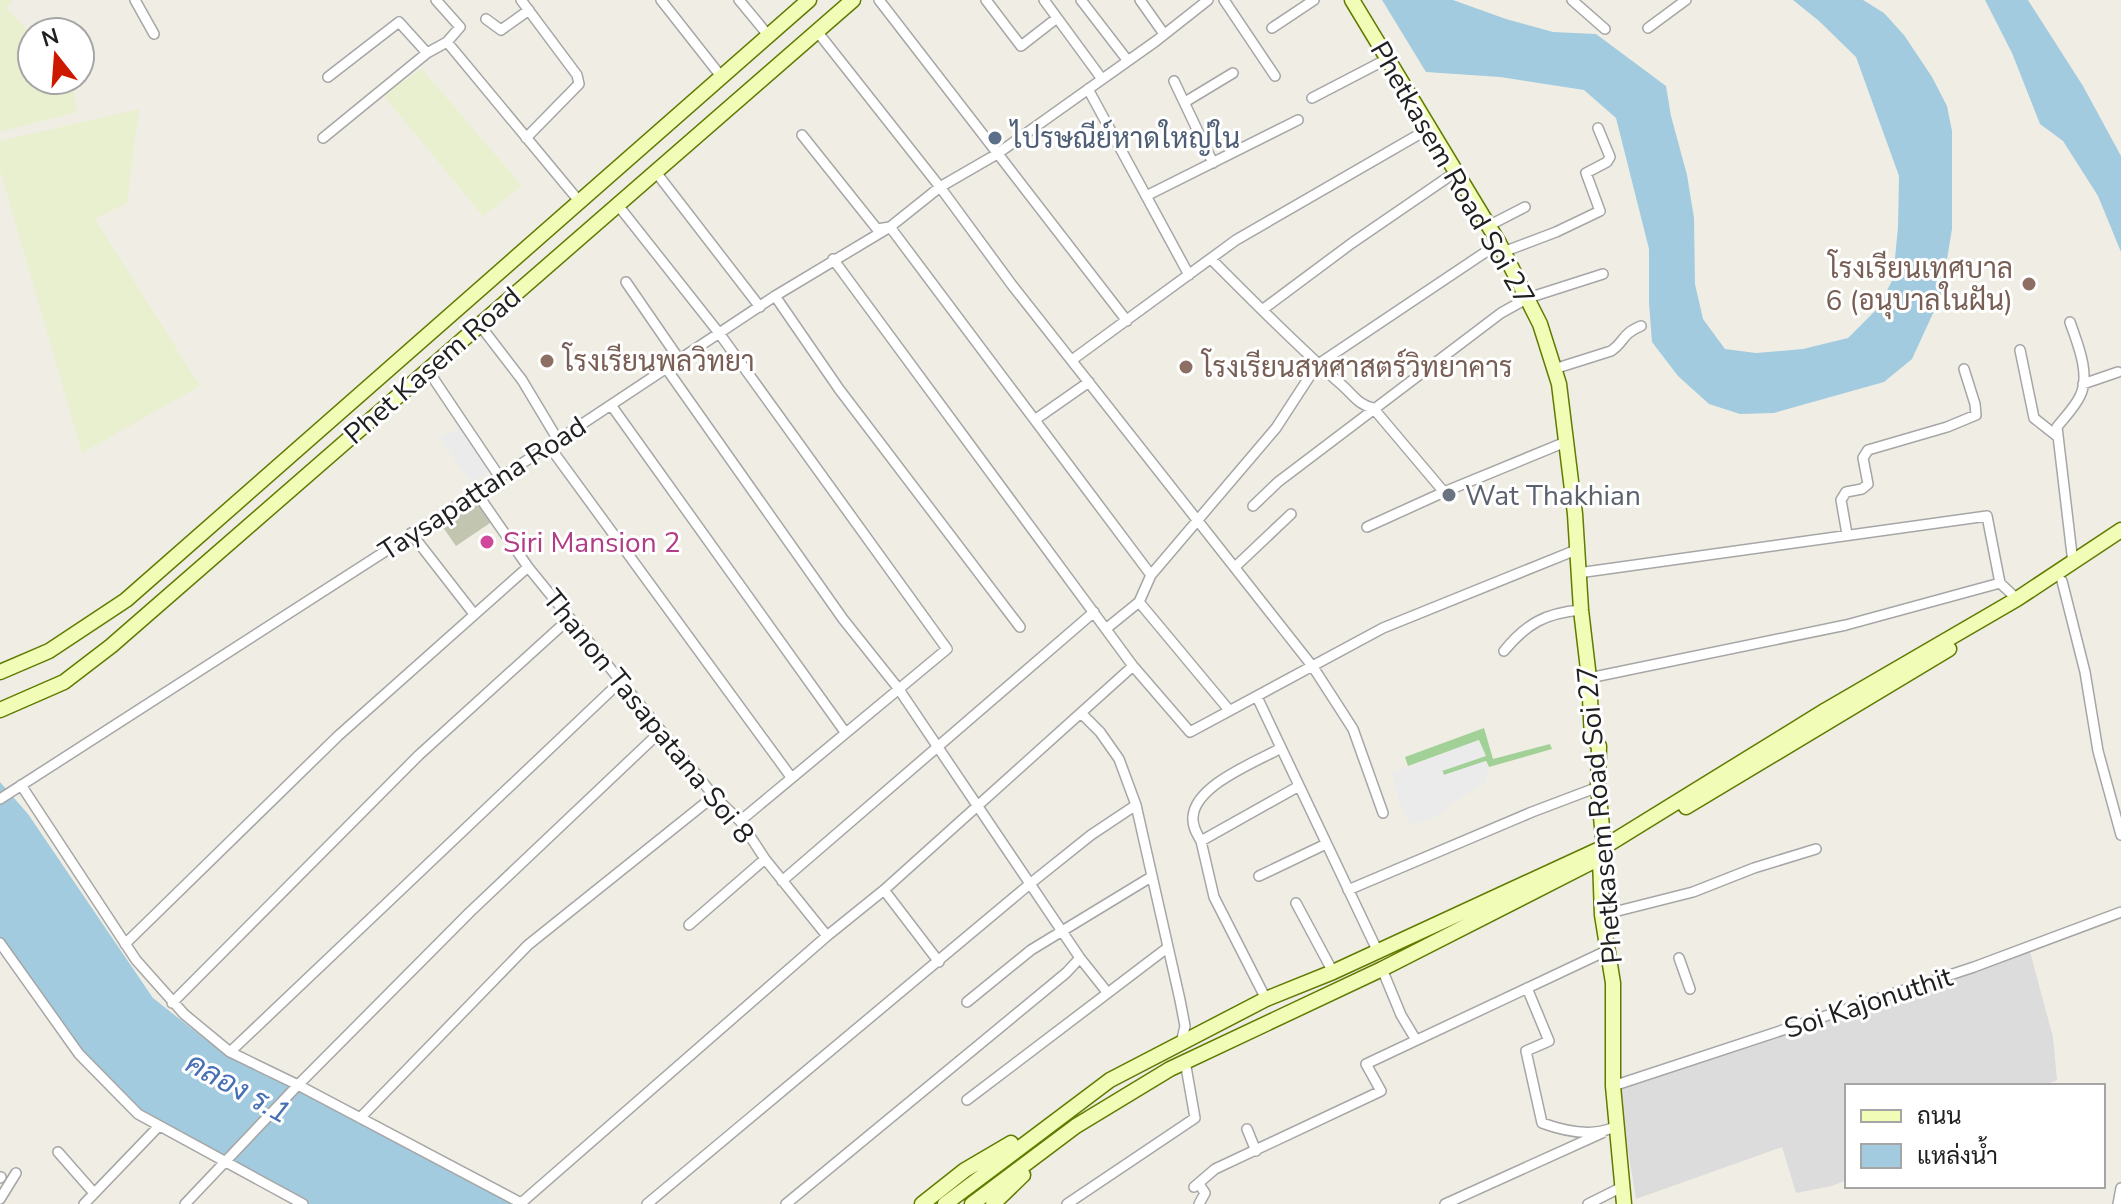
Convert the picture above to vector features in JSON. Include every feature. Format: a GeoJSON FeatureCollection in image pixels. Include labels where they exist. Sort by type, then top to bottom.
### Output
{"type":"FeatureCollection","features":[{"type":"Feature","properties":{"kind":"main road","name":"Phet Kasem Road"},"geometry":{"type":"LineString","coordinates":[[0,672],[49,651],[126,600],[809,0]]}},
{"type":"Feature","properties":{"kind":"main road","name":"Phet Kasem Road"},"geometry":{"type":"LineString","coordinates":[[0,710],[64,682],[111,646],[853,0]]}},
{"type":"Feature","properties":{"kind":"main road","name":"Phetkasem Road Soi 27"},"geometry":{"type":"LineString","coordinates":[[1352,0],[1490,225],[1540,324],[1554,369],[1568,441],[1592,738],[1599,746],[1602,915],[1613,983],[1615,1127],[1624,1204]]}},
{"type":"Feature","properties":{"kind":"main road"},"geometry":{"type":"LineString","coordinates":[[516,256],[533,277]]}},
{"type":"Feature","properties":{"kind":"main road"},"geometry":{"type":"LineString","coordinates":[[338,413],[354,433]]}},
{"type":"Feature","properties":{"kind":"main road"},"geometry":{"type":"LineString","coordinates":[[1980,626],[2121,530]]}},
{"type":"Feature","properties":{"kind":"main road"},"geometry":{"type":"LineString","coordinates":[[972,1204],[1120,1097],[1185,1061],[1382,969],[1602,853],[1980,626],[2062,581],[2121,539]]}},
{"type":"Feature","properties":{"kind":"main road"},"geometry":{"type":"LineString","coordinates":[[945,1204],[1110,1080],[1266,999],[1602,853]]}},
{"type":"Feature","properties":{"kind":"main road"},"geometry":{"type":"LineString","coordinates":[[922,1204],[965,1170],[1068,1109]]}},
{"type":"Feature","properties":{"kind":"main road"},"geometry":{"type":"LineString","coordinates":[[993,1204],[1076,1126]]}},
{"type":"Feature","properties":{"kind":"street"},"geometry":{"type":"LineString","coordinates":[[135,0],[154,34]]}},
{"type":"Feature","properties":{"kind":"street"},"geometry":{"type":"LineString","coordinates":[[323,138],[427,53],[447,42],[460,27],[436,0]]}},
{"type":"Feature","properties":{"kind":"street"},"geometry":{"type":"LineString","coordinates":[[521,0],[577,75],[579,84],[526,138]]}},
{"type":"Feature","properties":{"kind":"street"},"geometry":{"type":"LineString","coordinates":[[661,0],[720,75]]}},
{"type":"Feature","properties":{"kind":"street"},"geometry":{"type":"LineString","coordinates":[[739,0],[768,35]]}},
{"type":"Feature","properties":{"kind":"street"},"geometry":{"type":"LineString","coordinates":[[879,0],[1127,321]]}},
{"type":"Feature","properties":{"kind":"street"},"geometry":{"type":"LineString","coordinates":[[986,0],[1021,46],[1057,18]]}},
{"type":"Feature","properties":{"kind":"street"},"geometry":{"type":"LineString","coordinates":[[1044,0],[1102,79]]}},
{"type":"Feature","properties":{"kind":"street"},"geometry":{"type":"LineString","coordinates":[[1081,0],[1128,61]]}},
{"type":"Feature","properties":{"kind":"street"},"geometry":{"type":"LineString","coordinates":[[1140,0],[1164,34]]}},
{"type":"Feature","properties":{"kind":"street","name":"Taysapattana Road"},"geometry":{"type":"LineString","coordinates":[[0,799],[554,443],[775,296],[890,227],[940,187],[997,154],[1208,0]]}},
{"type":"Feature","properties":{"kind":"street"},"geometry":{"type":"LineString","coordinates":[[1224,0],[1275,76]]}},
{"type":"Feature","properties":{"kind":"street"},"geometry":{"type":"LineString","coordinates":[[1272,28],[1314,0]]}},
{"type":"Feature","properties":{"kind":"street"},"geometry":{"type":"LineString","coordinates":[[1572,0],[1605,29]]}},
{"type":"Feature","properties":{"kind":"street"},"geometry":{"type":"LineString","coordinates":[[1648,28],[1686,0]]}},
{"type":"Feature","properties":{"kind":"street"},"geometry":{"type":"LineString","coordinates":[[486,19],[501,30],[529,10]]}},
{"type":"Feature","properties":{"kind":"street"},"geometry":{"type":"LineString","coordinates":[[328,77],[399,22],[427,53]]}},
{"type":"Feature","properties":{"kind":"street"},"geometry":{"type":"LineString","coordinates":[[816,30],[1313,667],[1353,729],[1383,813]]}},
{"type":"Feature","properties":{"kind":"street"},"geometry":{"type":"LineString","coordinates":[[447,42],[579,201]]}},
{"type":"Feature","properties":{"kind":"street"},"geometry":{"type":"LineString","coordinates":[[1312,98],[1389,58]]}},
{"type":"Feature","properties":{"kind":"street"},"geometry":{"type":"LineString","coordinates":[[1185,102],[1233,73]]}},
{"type":"Feature","properties":{"kind":"street"},"geometry":{"type":"LineString","coordinates":[[1174,81],[1213,163]]}},
{"type":"Feature","properties":{"kind":"street"},"geometry":{"type":"LineString","coordinates":[[1088,89],[1189,275]]}},
{"type":"Feature","properties":{"kind":"street"},"geometry":{"type":"LineString","coordinates":[[1146,196],[1298,120]]}},
{"type":"Feature","properties":{"kind":"street"},"geometry":{"type":"LineString","coordinates":[[1072,360],[1236,240],[1430,128]]}},
{"type":"Feature","properties":{"kind":"street"},"geometry":{"type":"LineString","coordinates":[[1107,628],[1139,602],[1151,575],[1276,428],[1317,365],[1501,247],[1556,232],[1600,211],[1586,173],[1607,162],[1610,157],[1598,128]]}},
{"type":"Feature","properties":{"kind":"street"},"geometry":{"type":"LineString","coordinates":[[802,135],[877,229],[890,227],[1151,575]]}},
{"type":"Feature","properties":{"kind":"street"},"geometry":{"type":"LineString","coordinates":[[655,171],[760,307]]}},
{"type":"Feature","properties":{"kind":"street"},"geometry":{"type":"LineString","coordinates":[[1262,310],[1457,171]]}},
{"type":"Feature","properties":{"kind":"street"},"geometry":{"type":"LineString","coordinates":[[617,204],[719,333],[947,649],[740,821]]}},
{"type":"Feature","properties":{"kind":"street"},"geometry":{"type":"LineString","coordinates":[[1490,225],[1525,207]]}},
{"type":"Feature","properties":{"kind":"street"},"geometry":{"type":"LineString","coordinates":[[833,259],[1133,666],[1190,732],[1383,628],[1576,550]]}},
{"type":"Feature","properties":{"kind":"street"},"geometry":{"type":"LineString","coordinates":[[1211,259],[1317,365],[1362,406],[1373,408],[1444,492]]}},
{"type":"Feature","properties":{"kind":"street"},"geometry":{"type":"LineString","coordinates":[[1253,506],[1278,482],[1476,331],[1528,298],[1603,274]]}},
{"type":"Feature","properties":{"kind":"street"},"geometry":{"type":"LineString","coordinates":[[626,282],[679,359]]}},
{"type":"Feature","properties":{"kind":"street"},"geometry":{"type":"LineString","coordinates":[[775,296],[839,389],[1020,627]]}},
{"type":"Feature","properties":{"kind":"street"},"geometry":{"type":"LineString","coordinates":[[2070,322],[2081,354],[2083,384],[2080,396],[2057,427],[2073,563]]}},
{"type":"Feature","properties":{"kind":"street"},"geometry":{"type":"LineString","coordinates":[[479,324],[522,380],[554,443],[791,777]]}},
{"type":"Feature","properties":{"kind":"street"},"geometry":{"type":"LineString","coordinates":[[1554,369],[1611,351],[1624,335],[1641,326]]}},
{"type":"Feature","properties":{"kind":"street"},"geometry":{"type":"LineString","coordinates":[[2020,350],[2034,418],[2058,437]]}},
{"type":"Feature","properties":{"kind":"street"},"geometry":{"type":"LineString","coordinates":[[666,368],[843,619],[898,688],[1080,958],[1107,992]]}},
{"type":"Feature","properties":{"kind":"street"},"geometry":{"type":"LineString","coordinates":[[427,369],[499,476]]}},
{"type":"Feature","properties":{"kind":"street"},"geometry":{"type":"LineString","coordinates":[[1847,534],[1841,500],[1846,492],[1862,489],[1868,484],[1863,458],[1868,450],[1947,427],[1976,415],[1964,369]]}},
{"type":"Feature","properties":{"kind":"street"},"geometry":{"type":"LineString","coordinates":[[2083,384],[2118,372]]}},
{"type":"Feature","properties":{"kind":"street"},"geometry":{"type":"LineString","coordinates":[[1036,419],[1089,382]]}},
{"type":"Feature","properties":{"kind":"street"},"geometry":{"type":"LineString","coordinates":[[611,405],[845,732]]}},
{"type":"Feature","properties":{"kind":"street"},"geometry":{"type":"LineString","coordinates":[[1367,527],[1568,441]]}},
{"type":"Feature","properties":{"kind":"street","name":"Thanon Tasapatana Soi 8"},"geometry":{"type":"LineString","coordinates":[[476,492],[528,567],[714,796],[740,821],[765,859],[827,936]]}},
{"type":"Feature","properties":{"kind":"street"},"geometry":{"type":"LineString","coordinates":[[1235,567],[1291,514]]}},
{"type":"Feature","properties":{"kind":"street"},"geometry":{"type":"LineString","coordinates":[[1578,573],[1987,516],[2000,583],[2017,599]]}},
{"type":"Feature","properties":{"kind":"street"},"geometry":{"type":"LineString","coordinates":[[411,533],[474,614]]}},
{"type":"Feature","properties":{"kind":"street"},"geometry":{"type":"LineString","coordinates":[[125,944],[338,736],[528,567]]}},
{"type":"Feature","properties":{"kind":"street"},"geometry":{"type":"LineString","coordinates":[[2062,581],[2085,672],[2098,751],[2121,835]]}},
{"type":"Feature","properties":{"kind":"street"},"geometry":{"type":"LineString","coordinates":[[1589,678],[1846,625],[2000,583]]}},
{"type":"Feature","properties":{"kind":"street"},"geometry":{"type":"LineString","coordinates":[[1139,602],[1229,710]]}},
{"type":"Feature","properties":{"kind":"street"},"geometry":{"type":"LineString","coordinates":[[1504,651],[1548,614],[1581,610]]}},
{"type":"Feature","properties":{"kind":"street"},"geometry":{"type":"LineString","coordinates":[[782,881],[1094,612]]}},
{"type":"Feature","properties":{"kind":"street"},"geometry":{"type":"LineString","coordinates":[[172,1003],[419,755],[570,618]]}},
{"type":"Feature","properties":{"kind":"street"},"geometry":{"type":"LineString","coordinates":[[21,785],[125,944],[172,1003],[230,1052],[521,1204],[827,936],[884,890],[1133,666]]}},
{"type":"Feature","properties":{"kind":"street"},"geometry":{"type":"LineString","coordinates":[[230,1052],[621,681]]}},
{"type":"Feature","properties":{"kind":"street"},"geometry":{"type":"LineString","coordinates":[[1257,697],[1378,952]]}},
{"type":"Feature","properties":{"kind":"street"},"geometry":{"type":"LineString","coordinates":[[1081,713],[1100,732],[1119,759],[1136,805],[1185,1026],[1181,1043]]}},
{"type":"Feature","properties":{"kind":"street"},"geometry":{"type":"LineString","coordinates":[[185,1204],[470,912],[661,731]]}},
{"type":"Feature","properties":{"kind":"street"},"geometry":{"type":"LineString","coordinates":[[1266,999],[1214,897],[1201,841],[1193,826],[1193,814],[1209,788],[1281,748]]}},
{"type":"Feature","properties":{"kind":"street"},"geometry":{"type":"LineString","coordinates":[[1201,841],[1299,786]]}},
{"type":"Feature","properties":{"kind":"street"},"geometry":{"type":"LineString","coordinates":[[1348,890],[1598,787]]}},
{"type":"Feature","properties":{"kind":"street"},"geometry":{"type":"LineString","coordinates":[[360,1118],[528,945],[714,796]]}},
{"type":"Feature","properties":{"kind":"street"},"geometry":{"type":"LineString","coordinates":[[647,1204],[1031,883],[1091,835],[1136,805]]}},
{"type":"Feature","properties":{"kind":"street"},"geometry":{"type":"LineString","coordinates":[[1259,876],[1326,844]]}},
{"type":"Feature","properties":{"kind":"street"},"geometry":{"type":"LineString","coordinates":[[1602,915],[1693,892],[1754,868],[1816,849]]}},
{"type":"Feature","properties":{"kind":"street"},"geometry":{"type":"LineString","coordinates":[[689,925],[765,859]]}},
{"type":"Feature","properties":{"kind":"street"},"geometry":{"type":"LineString","coordinates":[[967,1002],[1031,950],[1151,877]]}},
{"type":"Feature","properties":{"kind":"street"},"geometry":{"type":"LineString","coordinates":[[884,890],[939,962]]}},
{"type":"Feature","properties":{"kind":"street"},"geometry":{"type":"LineString","coordinates":[[1296,903],[1333,972]]}},
{"type":"Feature","properties":{"kind":"street","name":"Soi Kajonuthit"},"geometry":{"type":"LineString","coordinates":[[1613,1086],[1974,967],[2121,912]]}},
{"type":"Feature","properties":{"kind":"street"},"geometry":{"type":"LineString","coordinates":[[0,943],[79,1054],[138,1114],[303,1204]]}},
{"type":"Feature","properties":{"kind":"street"},"geometry":{"type":"LineString","coordinates":[[967,1100],[1167,948]]}},
{"type":"Feature","properties":{"kind":"street"},"geometry":{"type":"LineString","coordinates":[[1199,1204],[1205,1193],[1197,1186],[1215,1169],[1381,1091],[1366,1064],[1606,951]]}},
{"type":"Feature","properties":{"kind":"street"},"geometry":{"type":"LineString","coordinates":[[786,1204],[1066,973],[1080,958]]}},
{"type":"Feature","properties":{"kind":"street"},"geometry":{"type":"LineString","coordinates":[[1679,958],[1690,989]]}},
{"type":"Feature","properties":{"kind":"street"},"geometry":{"type":"LineString","coordinates":[[1382,969],[1401,1015],[1416,1040]]}},
{"type":"Feature","properties":{"kind":"street"},"geometry":{"type":"LineString","coordinates":[[1527,988],[1549,1041],[1526,1051],[1542,1123],[1565,1132],[1606,1131],[1615,1127]]}},
{"type":"Feature","properties":{"kind":"street"},"geometry":{"type":"LineString","coordinates":[[1067,1204],[1195,1118],[1185,1061]]}},
{"type":"Feature","properties":{"kind":"street"},"geometry":{"type":"LineString","coordinates":[[84,1204],[159,1126]]}},
{"type":"Feature","properties":{"kind":"street"},"geometry":{"type":"LineString","coordinates":[[1445,1204],[1615,1127]]}},
{"type":"Feature","properties":{"kind":"street"},"geometry":{"type":"LineString","coordinates":[[1247,1129],[1256,1151]]}},
{"type":"Feature","properties":{"kind":"street"},"geometry":{"type":"LineString","coordinates":[[58,1152],[94,1193]]}},
{"type":"Feature","properties":{"kind":"street"},"geometry":{"type":"LineString","coordinates":[[0,1199],[16,1173]]}},
{"type":"Feature","properties":{"kind":"street"},"geometry":{"type":"LineString","coordinates":[[1588,1204],[1622,1187]]}},
{"type":"Feature","properties":{"kind":"street"},"geometry":{"type":"LineString","coordinates":[[2118,1204],[2121,1188]]}},
{"type":"Feature","properties":{"kind":"shaded area"},"geometry":{"type":"Polygon","coordinates":[[[0,0],[13,0],[6,8],[16,18],[16,96],[74,96],[77,112],[0,132],[0,0]]]}},
{"type":"Feature","properties":{"kind":"shaded area"},"geometry":{"type":"Polygon","coordinates":[[[422,69],[522,186],[483,216],[383,95],[422,69]]]}},
{"type":"Feature","properties":{"kind":"shaded area"},"geometry":{"type":"Polygon","coordinates":[[[139,109],[127,203],[95,219],[200,386],[82,453],[0,170],[0,141],[139,109]]]}},
{"type":"Feature","properties":{"kind":"shaded area"},"geometry":{"type":"Polygon","coordinates":[[[462,427],[489,466],[485,476],[471,483],[439,437],[462,427]]]}},
{"type":"Feature","properties":{"kind":"shaded area"},"geometry":{"type":"Polygon","coordinates":[[[476,500],[493,521],[456,546],[440,523],[476,500]]]}},
{"type":"Feature","properties":{"kind":"shaded area"},"geometry":{"type":"Polygon","coordinates":[[[1479,740],[1486,756],[1442,771],[1444,775],[1486,761],[1489,767],[1486,782],[1448,806],[1439,816],[1411,826],[1399,802],[1392,773],[1479,740]]]}},
{"type":"Feature","properties":{"kind":"shaded area"},"geometry":{"type":"Polygon","coordinates":[[[2029,948],[2053,1037],[2057,1080],[2048,1084],[1845,1084],[1845,1181],[1796,1193],[1782,1147],[1636,1199],[1617,1084],[2029,948]]]}},
{"type":"Feature","properties":{"kind":"green space"},"geometry":{"type":"Polygon","coordinates":[[[1484,728],[1493,759],[1550,744],[1552,749],[1489,767],[1486,761],[1444,775],[1442,770],[1479,740],[1408,766],[1405,757],[1484,728]]]}},
{"type":"Feature","properties":{"kind":"water"},"geometry":{"type":"Polygon","coordinates":[[[1382,0],[1453,0],[1553,32],[1596,34],[1666,86],[1694,218],[1695,284],[1703,319],[1725,349],[1756,353],[1803,349],[1848,338],[1877,309],[1893,279],[1899,176],[1856,57],[1793,0],[1863,0],[1884,13],[1904,35],[1932,77],[1947,106],[1952,131],[1952,229],[1941,296],[1912,359],[1884,382],[1774,413],[1740,414],[1709,404],[1678,376],[1652,342],[1649,249],[1616,118],[1584,90],[1500,77],[1426,72],[1382,0]]]}},
{"type":"Feature","properties":{"kind":"water"},"geometry":{"type":"Polygon","coordinates":[[[1985,0],[2028,0],[2083,86],[2121,156],[2121,252],[2098,196],[2063,141],[2040,124],[2012,53],[1985,0]]]}},
{"type":"Feature","properties":{"kind":"water","name":"คลอง ร.1"},"geometry":{"type":"Polygon","coordinates":[[[0,782],[28,814],[153,998],[210,1043],[512,1204],[308,1204],[144,1114],[81,1052],[0,937],[0,782]]]}},
{"type":"Feature","properties":{"kind":"place","name":"ไปรษณีย์หาดใหญ่ใน"},"geometry":{"type":"Point","coordinates":[995,138]}},
{"type":"Feature","properties":{"kind":"place","name":"โรงเรียนเทศบาล 6 (อนุบาลในฝัน)"},"geometry":{"type":"Point","coordinates":[2029,284]}},
{"type":"Feature","properties":{"kind":"place","name":"โรงเรียนพลวิทยา"},"geometry":{"type":"Point","coordinates":[547,361]}},
{"type":"Feature","properties":{"kind":"place","name":"โรงเรียนสหศาสตร์วิทยาคาร"},"geometry":{"type":"Point","coordinates":[1186,367]}},
{"type":"Feature","properties":{"kind":"place","name":"Wat Thakhian"},"geometry":{"type":"Point","coordinates":[1449,495]}},
{"type":"Feature","properties":{"kind":"place","name":"Siri Mansion 2"},"geometry":{"type":"Point","coordinates":[487,542]}}]}
